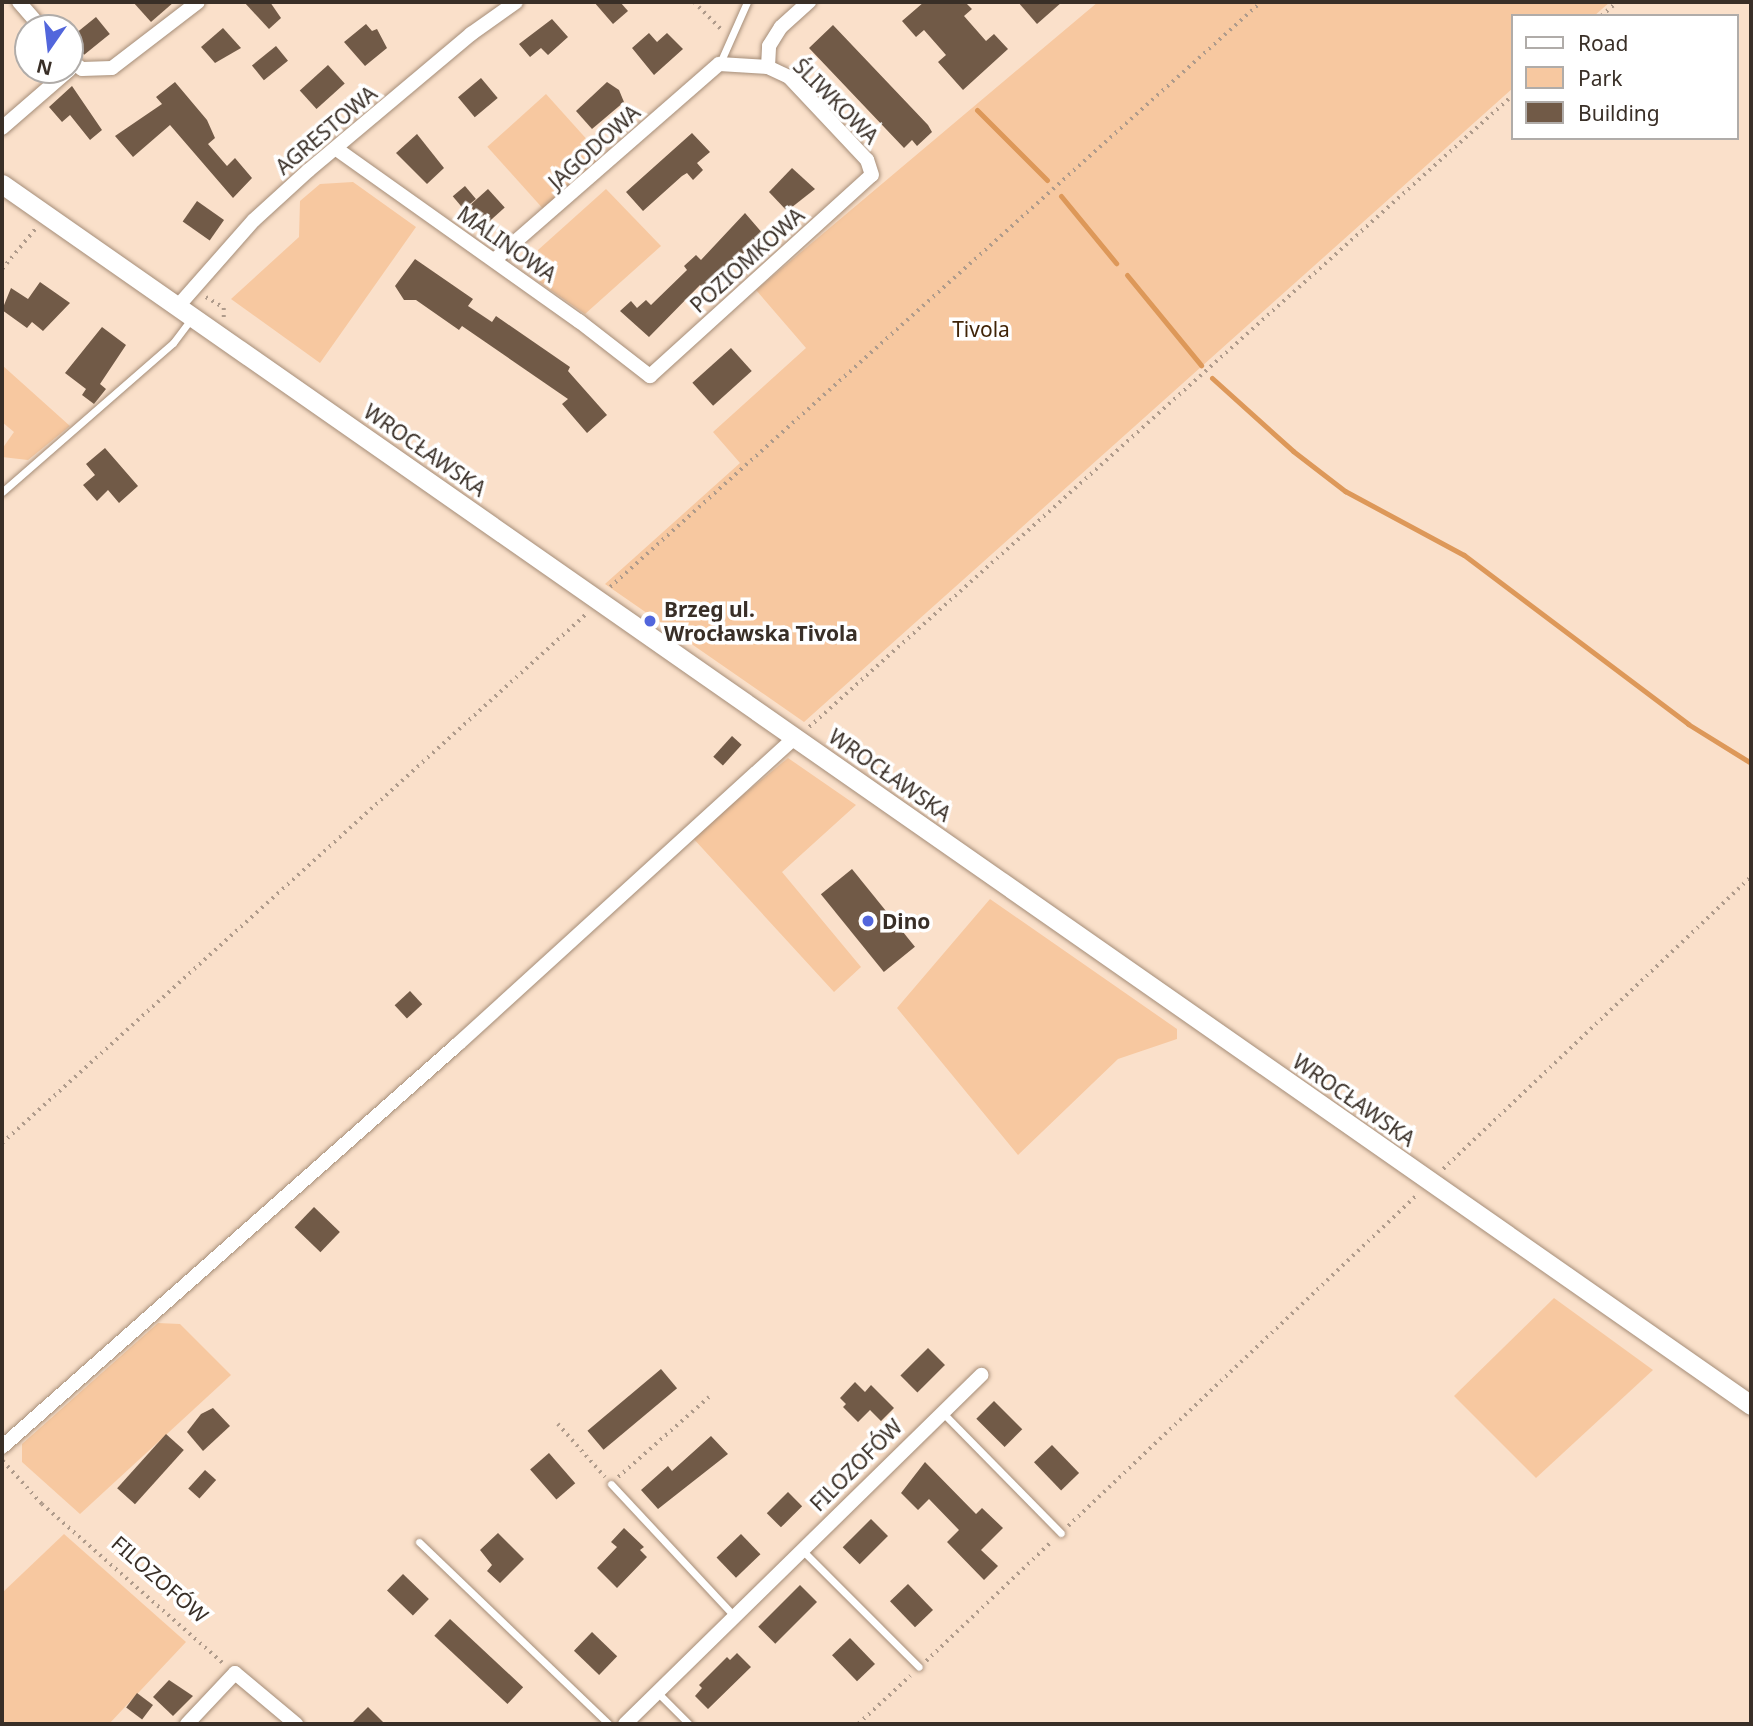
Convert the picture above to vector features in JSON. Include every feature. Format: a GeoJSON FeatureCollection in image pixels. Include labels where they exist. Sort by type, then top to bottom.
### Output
{"type":"FeatureCollection","features":[{"type":"Feature","properties":{"kind":"street"},"geometry":{"type":"LineString","coordinates":[[84,67],[112,68],[198,2]]}},
{"type":"Feature","properties":{"kind":"street","name":"AGRESTOWA"},"geometry":{"type":"LineString","coordinates":[[186,311],[254,220],[471,34],[516,2]]}},
{"type":"Feature","properties":{"kind":"street"},"geometry":{"type":"LineString","coordinates":[[768,66],[769,46],[781,27],[809,2]]}},
{"type":"Feature","properties":{"kind":"street","name":"ŚLIWKOWA"},"geometry":{"type":"LineString","coordinates":[[719,64],[768,66],[789,77],[867,160],[872,176]]}},
{"type":"Feature","properties":{"kind":"street","name":"JAGODOWA"},"geometry":{"type":"LineString","coordinates":[[494,260],[719,64]]}},
{"type":"Feature","properties":{"kind":"street"},"geometry":{"type":"LineString","coordinates":[[2,128],[51,84]]}},
{"type":"Feature","properties":{"kind":"street","name":"MALINOWA"},"geometry":{"type":"LineString","coordinates":[[338,150],[494,260],[650,376]]}},
{"type":"Feature","properties":{"kind":"street","name":"POZIOMKOWA"},"geometry":{"type":"LineString","coordinates":[[650,376],[872,176]]}},
{"type":"Feature","properties":{"kind":"street","name":"WROCŁAWSKA"},"geometry":{"type":"LineString","coordinates":[[2,184],[1751,1405]]}},
{"type":"Feature","properties":{"kind":"street"},"geometry":{"type":"LineString","coordinates":[[2,1447],[458,1044],[795,737]]}},
{"type":"Feature","properties":{"kind":"street","name":"FILOZOFÓW"},"geometry":{"type":"LineString","coordinates":[[625,1724],[940,1411],[981,1375]]}},
{"type":"Feature","properties":{"kind":"street"},"geometry":{"type":"LineString","coordinates":[[187,1724],[235,1673],[296,1724]]}},
{"type":"Feature","properties":{"kind":"lane"},"geometry":{"type":"LineString","coordinates":[[719,64],[747,2]]}},
{"type":"Feature","properties":{"kind":"lane"},"geometry":{"type":"LineString","coordinates":[[2,492],[173,343],[186,311]]}},
{"type":"Feature","properties":{"kind":"lane"},"geometry":{"type":"LineString","coordinates":[[940,1411],[1061,1533]]}},
{"type":"Feature","properties":{"kind":"lane"},"geometry":{"type":"LineString","coordinates":[[611,1484],[733,1615]]}},
{"type":"Feature","properties":{"kind":"lane"},"geometry":{"type":"LineString","coordinates":[[419,1542],[608,1724]]}},
{"type":"Feature","properties":{"kind":"lane"},"geometry":{"type":"LineString","coordinates":[[802,1549],[919,1667]]}},
{"type":"Feature","properties":{"kind":"lane"},"geometry":{"type":"LineString","coordinates":[[657,1692],[690,1724]]}},
{"type":"Feature","properties":{"kind":"path"},"geometry":{"type":"LineString","coordinates":[[694,2],[732,37]]}},
{"type":"Feature","properties":{"kind":"path"},"geometry":{"type":"LineString","coordinates":[[2,1143],[599,601],[618,576],[1051,195],[1261,2]]}},
{"type":"Feature","properties":{"kind":"path"},"geometry":{"type":"LineString","coordinates":[[1603,14],[1617,2]]}},
{"type":"Feature","properties":{"kind":"path"},"geometry":{"type":"LineString","coordinates":[[795,737],[817,723],[1512,96]]}},
{"type":"Feature","properties":{"kind":"path"},"geometry":{"type":"LineString","coordinates":[[2,269],[46,215]]}},
{"type":"Feature","properties":{"kind":"path"},"geometry":{"type":"LineString","coordinates":[[858,1724],[1751,877]]}},
{"type":"Feature","properties":{"kind":"path"},"geometry":{"type":"LineString","coordinates":[[558,1424],[611,1484],[709,1397]]}},
{"type":"Feature","properties":{"kind":"path","name":"FILOZOFÓW"},"geometry":{"type":"LineString","coordinates":[[2,1460],[42,1504],[235,1673]]}},
{"type":"Feature","properties":{"kind":"green space","name":"Tivola"},"geometry":{"type":"Polygon","coordinates":[[[1098,2],[1610,2],[1596,14],[1512,14],[1512,89],[804,722],[605,584],[740,463],[713,432],[806,348],[756,290],[1098,2]]]}},
{"type":"Feature","properties":{"kind":"green space"},"geometry":{"type":"Polygon","coordinates":[[[546,94],[602,156],[543,209],[487,147],[546,94]]]}},
{"type":"Feature","properties":{"kind":"green space"},"geometry":{"type":"Polygon","coordinates":[[[353,182],[416,227],[320,363],[231,299],[299,237],[300,201],[320,184],[353,182]]]}},
{"type":"Feature","properties":{"kind":"green space"},"geometry":{"type":"Polygon","coordinates":[[[606,189],[661,246],[585,314],[539,282],[538,250],[606,189]]]}},
{"type":"Feature","properties":{"kind":"green space"},"geometry":{"type":"Polygon","coordinates":[[[2,365],[70,426],[28,460],[2,457],[2,449],[14,432],[2,422],[2,365]]]}},
{"type":"Feature","properties":{"kind":"green space"},"geometry":{"type":"Polygon","coordinates":[[[788,758],[856,805],[782,872],[861,967],[834,992],[692,837],[788,758]]]}},
{"type":"Feature","properties":{"kind":"green space"},"geometry":{"type":"Polygon","coordinates":[[[990,899],[1177,1029],[1177,1039],[1118,1059],[1018,1155],[897,1008],[990,899]]]}},
{"type":"Feature","properties":{"kind":"green space"},"geometry":{"type":"Polygon","coordinates":[[[1554,1298],[1653,1370],[1536,1478],[1454,1396],[1554,1298]]]}},
{"type":"Feature","properties":{"kind":"green space"},"geometry":{"type":"Polygon","coordinates":[[[158,1323],[180,1324],[231,1375],[80,1514],[22,1462],[22,1444],[158,1323]]]}},
{"type":"Feature","properties":{"kind":"green space"},"geometry":{"type":"Polygon","coordinates":[[[64,1534],[186,1642],[109,1724],[2,1724],[2,1593],[64,1534]]]}},
{"type":"Feature","properties":{"kind":"building"},"geometry":{"type":"Polygon","coordinates":[[[133,2],[174,2],[151,22],[133,2]]]}},
{"type":"Feature","properties":{"kind":"building"},"geometry":{"type":"Polygon","coordinates":[[[244,2],[270,2],[281,18],[269,29],[244,2]]]}},
{"type":"Feature","properties":{"kind":"building"},"geometry":{"type":"Polygon","coordinates":[[[594,2],[620,2],[628,11],[613,24],[594,2]]]}},
{"type":"Feature","properties":{"kind":"building"},"geometry":{"type":"Polygon","coordinates":[[[924,2],[965,2],[972,9],[964,16],[986,41],[994,34],[1008,49],[963,90],[938,62],[946,55],[924,30],[916,37],[902,21],[924,2]]]}},
{"type":"Feature","properties":{"kind":"building"},"geometry":{"type":"Polygon","coordinates":[[[1018,2],[1062,2],[1037,24],[1018,2]]]}},
{"type":"Feature","properties":{"kind":"building"},"geometry":{"type":"Polygon","coordinates":[[[96,17],[110,34],[84,55],[84,27],[96,17]]]}},
{"type":"Feature","properties":{"kind":"building"},"geometry":{"type":"Polygon","coordinates":[[[552,19],[568,37],[548,55],[541,48],[530,57],[519,44],[552,19]]]}},
{"type":"Feature","properties":{"kind":"building"},"geometry":{"type":"Polygon","coordinates":[[[366,24],[372,31],[377,29],[387,48],[365,66],[344,42],[366,24]]]}},
{"type":"Feature","properties":{"kind":"building"},"geometry":{"type":"Polygon","coordinates":[[[833,25],[928,125],[932,132],[917,146],[912,140],[904,148],[809,48],[833,25]]]}},
{"type":"Feature","properties":{"kind":"building"},"geometry":{"type":"Polygon","coordinates":[[[223,28],[241,48],[215,63],[201,47],[223,28]]]}},
{"type":"Feature","properties":{"kind":"building"},"geometry":{"type":"Polygon","coordinates":[[[649,33],[657,42],[667,33],[683,49],[654,75],[632,48],[649,33]]]}},
{"type":"Feature","properties":{"kind":"building"},"geometry":{"type":"Polygon","coordinates":[[[276,46],[288,61],[264,80],[252,66],[276,46]]]}},
{"type":"Feature","properties":{"kind":"building"},"geometry":{"type":"Polygon","coordinates":[[[328,65],[345,84],[316,109],[300,90],[328,65]]]}},
{"type":"Feature","properties":{"kind":"building"},"geometry":{"type":"Polygon","coordinates":[[[481,78],[498,98],[475,117],[458,97],[481,78]]]}},
{"type":"Feature","properties":{"kind":"building"},"geometry":{"type":"Polygon","coordinates":[[[175,82],[207,120],[215,138],[208,144],[227,166],[235,158],[252,178],[233,198],[170,125],[133,157],[115,136],[162,104],[156,97],[175,82]]]}},
{"type":"Feature","properties":{"kind":"building"},"geometry":{"type":"Polygon","coordinates":[[[607,82],[619,90],[624,102],[592,129],[576,111],[607,82]]]}},
{"type":"Feature","properties":{"kind":"building"},"geometry":{"type":"Polygon","coordinates":[[[72,86],[102,130],[90,140],[70,115],[62,122],[49,107],[72,86]]]}},
{"type":"Feature","properties":{"kind":"building"},"geometry":{"type":"Polygon","coordinates":[[[692,133],[710,152],[697,163],[703,170],[693,180],[687,173],[682,176],[643,211],[626,192],[692,133]]]}},
{"type":"Feature","properties":{"kind":"building"},"geometry":{"type":"Polygon","coordinates":[[[417,134],[444,168],[427,184],[396,153],[417,134]]]}},
{"type":"Feature","properties":{"kind":"building"},"geometry":{"type":"Polygon","coordinates":[[[792,168],[815,189],[787,211],[769,192],[792,168]]]}},
{"type":"Feature","properties":{"kind":"building"},"geometry":{"type":"Polygon","coordinates":[[[465,186],[476,199],[464,209],[453,196],[465,186]]]}},
{"type":"Feature","properties":{"kind":"building"},"geometry":{"type":"Polygon","coordinates":[[[488,189],[505,208],[486,224],[469,206],[488,189]]]}},
{"type":"Feature","properties":{"kind":"building"},"geometry":{"type":"Polygon","coordinates":[[[197,201],[224,220],[210,240],[183,221],[197,201]]]}},
{"type":"Feature","properties":{"kind":"building"},"geometry":{"type":"Polygon","coordinates":[[[745,213],[764,235],[704,289],[700,285],[649,337],[620,311],[631,301],[637,308],[646,300],[651,305],[687,270],[684,266],[696,255],[701,260],[745,213]]]}},
{"type":"Feature","properties":{"kind":"building"},"geometry":{"type":"Polygon","coordinates":[[[415,259],[473,299],[468,306],[492,322],[496,316],[570,367],[568,371],[607,415],[587,433],[562,404],[568,399],[462,326],[459,330],[416,300],[404,300],[395,286],[415,259]]]}},
{"type":"Feature","properties":{"kind":"building"},"geometry":{"type":"Polygon","coordinates":[[[40,282],[70,303],[43,331],[32,322],[27,328],[2,310],[11,288],[28,299],[40,282]]]}},
{"type":"Feature","properties":{"kind":"building"},"geometry":{"type":"Polygon","coordinates":[[[102,327],[126,345],[100,384],[106,389],[94,404],[82,395],[86,389],[65,373],[102,327]]]}},
{"type":"Feature","properties":{"kind":"building"},"geometry":{"type":"Polygon","coordinates":[[[731,348],[752,371],[713,406],[692,383],[731,348]]]}},
{"type":"Feature","properties":{"kind":"building"},"geometry":{"type":"Polygon","coordinates":[[[105,448],[138,486],[119,503],[108,490],[97,501],[83,485],[95,475],[86,464],[105,448]]]}},
{"type":"Feature","properties":{"kind":"building"},"geometry":{"type":"Polygon","coordinates":[[[732,736],[742,745],[723,766],[713,757],[732,736]]]}},
{"type":"Feature","properties":{"kind":"building","name":"Dino"},"geometry":{"type":"Polygon","coordinates":[[[852,869],[915,947],[884,972],[821,894],[852,869]]]}},
{"type":"Feature","properties":{"kind":"building"},"geometry":{"type":"Polygon","coordinates":[[[410,991],[422,1004],[407,1018],[395,1005],[410,991]]]}},
{"type":"Feature","properties":{"kind":"building"},"geometry":{"type":"Polygon","coordinates":[[[314,1207],[340,1232],[320,1252],[295,1227],[314,1207]]]}},
{"type":"Feature","properties":{"kind":"building"},"geometry":{"type":"Polygon","coordinates":[[[928,1348],[945,1365],[917,1393],[900,1376],[928,1348]]]}},
{"type":"Feature","properties":{"kind":"building"},"geometry":{"type":"Polygon","coordinates":[[[661,1369],[677,1388],[604,1450],[587,1431],[661,1369]]]}},
{"type":"Feature","properties":{"kind":"building"},"geometry":{"type":"Polygon","coordinates":[[[855,1382],[865,1392],[871,1385],[894,1408],[881,1421],[870,1410],[858,1422],[843,1407],[846,1404],[840,1398],[855,1382]]]}},
{"type":"Feature","properties":{"kind":"building"},"geometry":{"type":"Polygon","coordinates":[[[994,1401],[1022,1429],[1005,1447],[976,1419],[994,1401]]]}},
{"type":"Feature","properties":{"kind":"building"},"geometry":{"type":"Polygon","coordinates":[[[213,1408],[230,1426],[203,1451],[187,1432],[201,1414],[213,1408]]]}},
{"type":"Feature","properties":{"kind":"building"},"geometry":{"type":"Polygon","coordinates":[[[166,1434],[184,1450],[135,1504],[117,1488],[166,1434]]]}},
{"type":"Feature","properties":{"kind":"building"},"geometry":{"type":"Polygon","coordinates":[[[711,1436],[728,1454],[658,1509],[641,1490],[668,1466],[672,1471],[711,1436]]]}},
{"type":"Feature","properties":{"kind":"building"},"geometry":{"type":"Polygon","coordinates":[[[1052,1445],[1079,1473],[1061,1490],[1034,1462],[1052,1445]]]}},
{"type":"Feature","properties":{"kind":"building"},"geometry":{"type":"Polygon","coordinates":[[[549,1453],[575,1483],[556,1500],[530,1469],[549,1453]]]}},
{"type":"Feature","properties":{"kind":"building"},"geometry":{"type":"Polygon","coordinates":[[[925,1462],[976,1514],[982,1508],[1003,1528],[981,1550],[998,1566],[984,1580],[947,1542],[959,1530],[929,1499],[918,1510],[901,1493],[925,1462]]]}},
{"type":"Feature","properties":{"kind":"building"},"geometry":{"type":"Polygon","coordinates":[[[205,1470],[216,1480],[199,1499],[188,1489],[205,1470]]]}},
{"type":"Feature","properties":{"kind":"building"},"geometry":{"type":"Polygon","coordinates":[[[788,1492],[802,1506],[781,1527],[767,1513],[788,1492]]]}},
{"type":"Feature","properties":{"kind":"building"},"geometry":{"type":"Polygon","coordinates":[[[871,1519],[888,1536],[860,1564],[843,1547],[871,1519]]]}},
{"type":"Feature","properties":{"kind":"building"},"geometry":{"type":"Polygon","coordinates":[[[624,1528],[644,1547],[640,1550],[647,1557],[617,1588],[597,1568],[617,1547],[611,1542],[624,1528]]]}},
{"type":"Feature","properties":{"kind":"building"},"geometry":{"type":"Polygon","coordinates":[[[498,1533],[524,1559],[500,1583],[487,1571],[492,1565],[480,1550],[498,1533]]]}},
{"type":"Feature","properties":{"kind":"building"},"geometry":{"type":"Polygon","coordinates":[[[741,1534],[760,1554],[736,1578],[717,1558],[741,1534]]]}},
{"type":"Feature","properties":{"kind":"building"},"geometry":{"type":"Polygon","coordinates":[[[155,1562],[166,1572],[154,1583],[143,1573],[155,1562]]]}},
{"type":"Feature","properties":{"kind":"building"},"geometry":{"type":"Polygon","coordinates":[[[403,1574],[429,1599],[413,1616],[387,1591],[403,1574]]]}},
{"type":"Feature","properties":{"kind":"building"},"geometry":{"type":"Polygon","coordinates":[[[908,1584],[933,1610],[915,1627],[890,1601],[908,1584]]]}},
{"type":"Feature","properties":{"kind":"building"},"geometry":{"type":"Polygon","coordinates":[[[800,1585],[817,1602],[775,1644],[758,1627],[800,1585]]]}},
{"type":"Feature","properties":{"kind":"building"},"geometry":{"type":"Polygon","coordinates":[[[450,1619],[523,1687],[507,1704],[434,1636],[450,1619]]]}},
{"type":"Feature","properties":{"kind":"building"},"geometry":{"type":"Polygon","coordinates":[[[592,1632],[617,1656],[599,1675],[574,1651],[592,1632]]]}},
{"type":"Feature","properties":{"kind":"building"},"geometry":{"type":"Polygon","coordinates":[[[850,1638],[875,1664],[857,1681],[832,1655],[850,1638]]]}},
{"type":"Feature","properties":{"kind":"building"},"geometry":{"type":"Polygon","coordinates":[[[737,1653],[751,1667],[708,1709],[695,1696],[702,1688],[699,1685],[727,1657],[730,1660],[737,1653]]]}},
{"type":"Feature","properties":{"kind":"building"},"geometry":{"type":"Polygon","coordinates":[[[169,1680],[193,1696],[173,1716],[153,1697],[169,1680]]]}},
{"type":"Feature","properties":{"kind":"building"},"geometry":{"type":"Polygon","coordinates":[[[137,1693],[153,1705],[142,1719],[126,1707],[137,1693]]]}},
{"type":"Feature","properties":{"kind":"building"},"geometry":{"type":"Polygon","coordinates":[[[368,1707],[385,1724],[351,1724],[368,1707]]]}},
{"type":"Feature","properties":{"kind":"waterway"},"geometry":{"type":"LineString","coordinates":[[977,110],[1047,180]]}},
{"type":"Feature","properties":{"kind":"waterway"},"geometry":{"type":"LineString","coordinates":[[1061,196],[1116,263]]}},
{"type":"Feature","properties":{"kind":"waterway"},"geometry":{"type":"LineString","coordinates":[[1127,275],[1201,365]]}},
{"type":"Feature","properties":{"kind":"waterway"},"geometry":{"type":"LineString","coordinates":[[1212,378],[1293,451],[1345,491],[1464,555],[1688,724],[1751,763]]}},
{"type":"Feature","properties":{"kind":"place","name":"Brzeg ul. Wrocławska Tivola"},"geometry":{"type":"Point","coordinates":[650,621]}},
{"type":"Feature","properties":{"kind":"place","name":"Dino"},"geometry":{"type":"Point","coordinates":[868,921]}}]}
